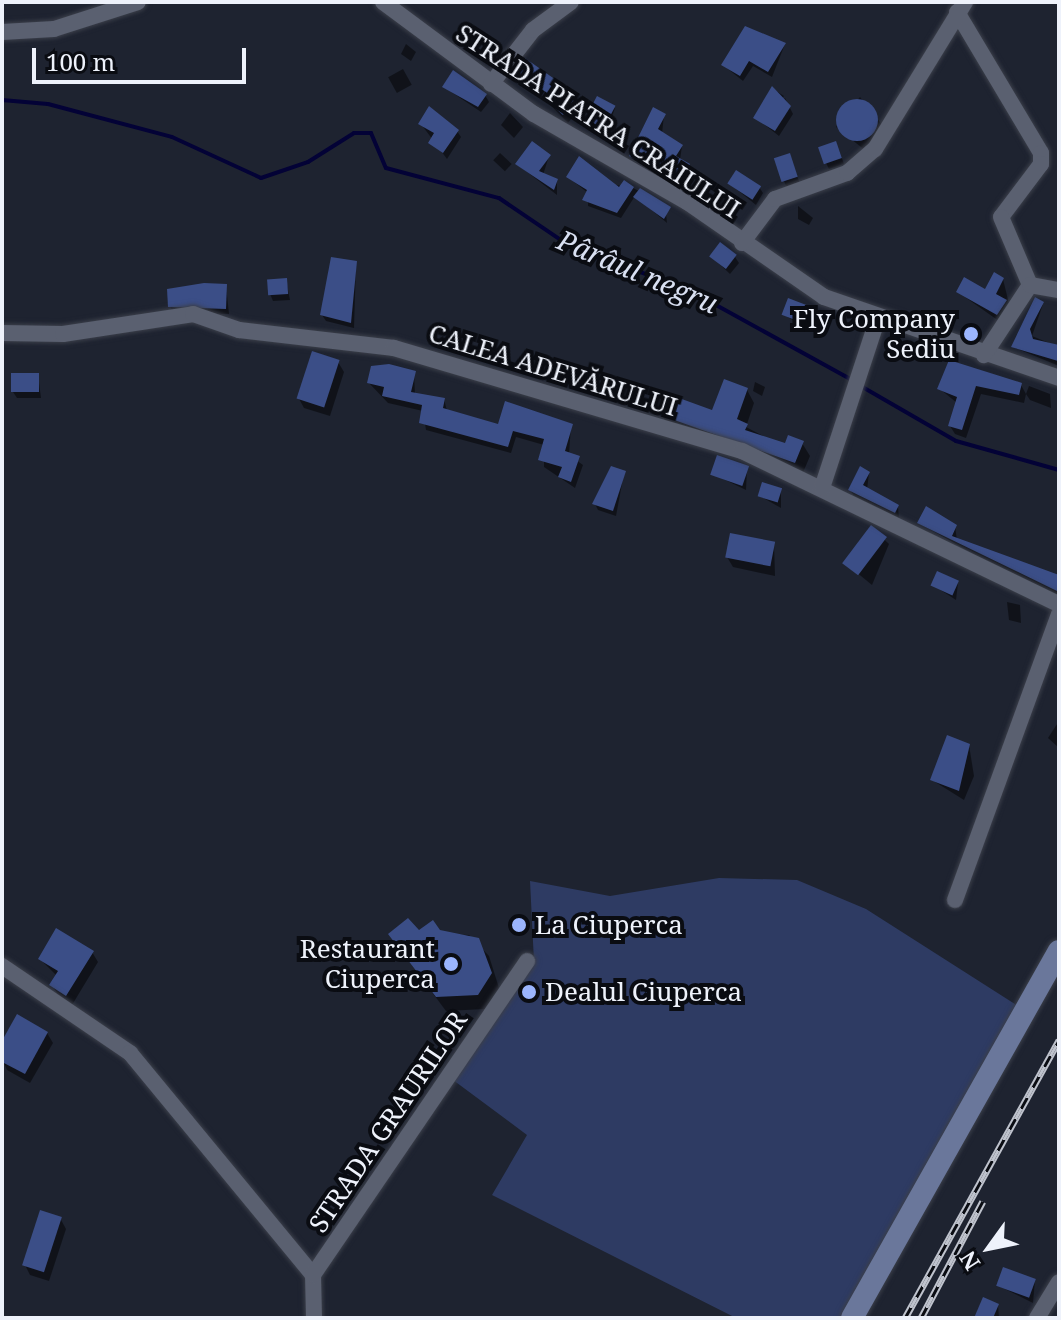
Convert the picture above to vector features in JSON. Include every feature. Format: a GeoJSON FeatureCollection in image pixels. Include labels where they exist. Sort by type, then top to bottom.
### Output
{"type":"FeatureCollection","features":[{"type":"Feature","properties":{"kind":"main road"},"geometry":{"type":"LineString","coordinates":[[852,1318],[1059,951]]}},
{"type":"Feature","properties":{"kind":"street"},"geometry":{"type":"LineString","coordinates":[[2,32],[54,29],[138,2]]}},
{"type":"Feature","properties":{"kind":"street","name":"STRADA PIATRA CRAIULUI"},"geometry":{"type":"LineString","coordinates":[[383,2],[491,84],[824,297],[984,355],[1059,378]]}},
{"type":"Feature","properties":{"kind":"street"},"geometry":{"type":"LineString","coordinates":[[491,84],[533,30],[571,2]]}},
{"type":"Feature","properties":{"kind":"street"},"geometry":{"type":"LineString","coordinates":[[961,7],[1042,159],[1001,217],[1030,285]]}},
{"type":"Feature","properties":{"kind":"street"},"geometry":{"type":"LineString","coordinates":[[742,243],[775,199],[847,173],[875,149],[961,7]]}},
{"type":"Feature","properties":{"kind":"street"},"geometry":{"type":"LineString","coordinates":[[1030,285],[1059,290]]}},
{"type":"Feature","properties":{"kind":"street"},"geometry":{"type":"LineString","coordinates":[[984,355],[1030,285]]}},
{"type":"Feature","properties":{"kind":"street","name":"CALEA ADEVĂRULUI"},"geometry":{"type":"LineString","coordinates":[[2,333],[63,334],[193,314],[278,336],[342,337],[742,451],[822,488],[943,554],[1059,604]]}},
{"type":"Feature","properties":{"kind":"street"},"geometry":{"type":"LineString","coordinates":[[822,488],[878,318]]}},
{"type":"Feature","properties":{"kind":"street"},"geometry":{"type":"LineString","coordinates":[[955,900],[1059,614]]}},
{"type":"Feature","properties":{"kind":"street","name":"STRADA GRAURILOR"},"geometry":{"type":"LineString","coordinates":[[313,1275],[527,961]]}},
{"type":"Feature","properties":{"kind":"street"},"geometry":{"type":"LineString","coordinates":[[2,966],[130,1053],[313,1275],[314,1318]]}},
{"type":"Feature","properties":{"kind":"street"},"geometry":{"type":"LineString","coordinates":[[1037,1318],[1059,1282]]}},
{"type":"Feature","properties":{"kind":"shaded area"},"geometry":{"type":"Polygon","coordinates":[[[719,878],[797,880],[866,909],[1026,1011],[852,1318],[736,1318],[492,1195],[527,1135],[449,1077],[534,962],[530,881],[610,896],[719,878]]]}},
{"type":"Feature","properties":{"kind":"building"},"geometry":{"type":"Polygon","coordinates":[[[745,26],[786,43],[768,72],[749,61],[740,76],[721,65],[745,26]]]}},
{"type":"Feature","properties":{"kind":"building"},"geometry":{"type":"Polygon","coordinates":[[[525,58],[577,95],[563,115],[515,72],[525,58]]]}},
{"type":"Feature","properties":{"kind":"building"},"geometry":{"type":"Polygon","coordinates":[[[453,70],[487,94],[478,107],[442,87],[453,70]]]}},
{"type":"Feature","properties":{"kind":"building"},"geometry":{"type":"Polygon","coordinates":[[[772,86],[791,106],[775,131],[753,118],[772,86]]]}},
{"type":"Feature","properties":{"kind":"building"},"geometry":{"type":"Polygon","coordinates":[[[597,96],[616,106],[601,134],[582,124],[597,96]]]}},
{"type":"Feature","properties":{"kind":"building"},"geometry":{"type":"Polygon","coordinates":[[[857,99],[872,105],[878,120],[872,135],[857,141],[842,135],[836,120],[842,105],[857,99]]]}},
{"type":"Feature","properties":{"kind":"building"},"geometry":{"type":"Polygon","coordinates":[[[429,106],[459,130],[443,153],[428,143],[434,133],[418,124],[429,106]]]}},
{"type":"Feature","properties":{"kind":"building"},"geometry":{"type":"Polygon","coordinates":[[[653,107],[666,114],[658,129],[683,145],[676,156],[690,164],[678,184],[629,156],[653,107]]]}},
{"type":"Feature","properties":{"kind":"building"},"geometry":{"type":"Polygon","coordinates":[[[532,141],[551,155],[539,171],[558,179],[554,190],[515,164],[532,141]]]}},
{"type":"Feature","properties":{"kind":"building"},"geometry":{"type":"Polygon","coordinates":[[[836,141],[842,158],[824,164],[818,147],[836,141]]]}},
{"type":"Feature","properties":{"kind":"building"},"geometry":{"type":"Polygon","coordinates":[[[790,153],[798,177],[782,182],[774,158],[790,153]]]}},
{"type":"Feature","properties":{"kind":"building"},"geometry":{"type":"Polygon","coordinates":[[[579,156],[619,187],[624,180],[634,187],[617,213],[582,200],[587,190],[566,177],[579,156]]]}},
{"type":"Feature","properties":{"kind":"building"},"geometry":{"type":"Polygon","coordinates":[[[736,170],[761,186],[752,200],[727,183],[736,170]]]}},
{"type":"Feature","properties":{"kind":"building"},"geometry":{"type":"Polygon","coordinates":[[[640,188],[671,207],[664,219],[633,197],[640,188]]]}},
{"type":"Feature","properties":{"kind":"building"},"geometry":{"type":"Polygon","coordinates":[[[720,242],[737,255],[726,269],[709,256],[720,242]]]}},
{"type":"Feature","properties":{"kind":"building"},"geometry":{"type":"Polygon","coordinates":[[[331,257],[357,261],[351,323],[320,315],[331,257]]]}},
{"type":"Feature","properties":{"kind":"building"},"geometry":{"type":"Polygon","coordinates":[[[994,272],[1004,278],[996,294],[1007,300],[997,315],[956,292],[964,277],[985,289],[994,272]]]}},
{"type":"Feature","properties":{"kind":"building"},"geometry":{"type":"Polygon","coordinates":[[[287,278],[288,294],[268,295],[267,279],[287,278]]]}},
{"type":"Feature","properties":{"kind":"building"},"geometry":{"type":"Polygon","coordinates":[[[204,283],[227,284],[226,309],[168,307],[167,289],[204,283]]]}},
{"type":"Feature","properties":{"kind":"building"},"geometry":{"type":"Polygon","coordinates":[[[1035,297],[1044,302],[1030,329],[1033,339],[1059,345],[1058,361],[1011,347],[1035,297]]]}},
{"type":"Feature","properties":{"kind":"building"},"geometry":{"type":"Polygon","coordinates":[[[788,298],[814,308],[808,325],[782,315],[788,298]]]}},
{"type":"Feature","properties":{"kind":"building"},"geometry":{"type":"Polygon","coordinates":[[[312,351],[340,360],[324,408],[297,399],[312,351]]]}},
{"type":"Feature","properties":{"kind":"building"},"geometry":{"type":"Polygon","coordinates":[[[949,360],[1022,383],[1019,395],[976,386],[962,430],[948,426],[957,397],[937,389],[949,360]]]}},
{"type":"Feature","properties":{"kind":"building"},"geometry":{"type":"Polygon","coordinates":[[[389,364],[416,371],[411,392],[445,398],[443,408],[498,424],[505,401],[573,424],[565,451],[580,456],[571,482],[558,477],[562,467],[538,460],[544,439],[513,431],[508,447],[419,423],[422,405],[382,396],[384,387],[367,383],[371,366],[389,364]]]}},
{"type":"Feature","properties":{"kind":"building"},"geometry":{"type":"Polygon","coordinates":[[[11,373],[39,373],[39,392],[11,392],[11,373]]]}},
{"type":"Feature","properties":{"kind":"building"},"geometry":{"type":"Polygon","coordinates":[[[724,379],[748,388],[737,419],[748,424],[745,430],[785,443],[788,435],[804,441],[795,463],[660,415],[668,394],[712,410],[724,379]]]}},
{"type":"Feature","properties":{"kind":"building"},"geometry":{"type":"Polygon","coordinates":[[[717,455],[749,466],[742,486],[710,475],[717,455]]]}},
{"type":"Feature","properties":{"kind":"building"},"geometry":{"type":"Polygon","coordinates":[[[611,466],[626,471],[613,511],[592,504],[611,466]]]}},
{"type":"Feature","properties":{"kind":"building"},"geometry":{"type":"Polygon","coordinates":[[[860,466],[870,472],[863,485],[899,505],[895,513],[848,490],[860,466]]]}},
{"type":"Feature","properties":{"kind":"building"},"geometry":{"type":"Polygon","coordinates":[[[762,482],[782,488],[778,502],[758,496],[762,482]]]}},
{"type":"Feature","properties":{"kind":"building"},"geometry":{"type":"Polygon","coordinates":[[[926,506],[957,525],[952,536],[1059,575],[1059,592],[917,523],[926,506]]]}},
{"type":"Feature","properties":{"kind":"building"},"geometry":{"type":"Polygon","coordinates":[[[871,525],[887,537],[858,575],[842,563],[871,525]]]}},
{"type":"Feature","properties":{"kind":"building"},"geometry":{"type":"Polygon","coordinates":[[[730,533],[775,542],[770,566],[725,558],[730,533]]]}},
{"type":"Feature","properties":{"kind":"building"},"geometry":{"type":"Polygon","coordinates":[[[937,571],[959,581],[952,595],[930,586],[937,571]]]}},
{"type":"Feature","properties":{"kind":"building"},"geometry":{"type":"Polygon","coordinates":[[[947,735],[970,744],[959,791],[930,780],[947,735]]]}},
{"type":"Feature","properties":{"kind":"building","name":"Restaurant Ciuperca"},"geometry":{"type":"Polygon","coordinates":[[[408,918],[419,930],[433,920],[440,930],[479,938],[492,973],[478,995],[436,997],[388,934],[408,918]]]}},
{"type":"Feature","properties":{"kind":"building"},"geometry":{"type":"Polygon","coordinates":[[[56,928],[94,951],[66,996],[49,985],[58,971],[38,959],[56,928]]]}},
{"type":"Feature","properties":{"kind":"building"},"geometry":{"type":"Polygon","coordinates":[[[17,1014],[48,1032],[25,1074],[2,1062],[3,1039],[17,1014]]]}},
{"type":"Feature","properties":{"kind":"building"},"geometry":{"type":"Polygon","coordinates":[[[40,1210],[62,1217],[44,1272],[22,1265],[40,1210]]]}},
{"type":"Feature","properties":{"kind":"building"},"geometry":{"type":"Polygon","coordinates":[[[1003,1267],[1036,1279],[1029,1298],[996,1286],[1003,1267]]]}},
{"type":"Feature","properties":{"kind":"building"},"geometry":{"type":"Polygon","coordinates":[[[983,1297],[999,1304],[993,1318],[974,1318],[983,1297]]]}},
{"type":"Feature","properties":{"kind":"waterway","name":"Pârâul negru"},"geometry":{"type":"LineString","coordinates":[[2,100],[48,104],[172,137],[261,178],[308,162],[354,133],[371,133],[386,168],[499,198],[571,247],[687,289],[852,380]]}},
{"type":"Feature","properties":{"kind":"waterway","name":"Pârâul negru"},"geometry":{"type":"LineString","coordinates":[[859,385],[956,441],[1059,470]]}},
{"type":"Feature","properties":{"kind":"railway"},"geometry":{"type":"LineString","coordinates":[[905,1318],[1059,1040]]}},
{"type":"Feature","properties":{"kind":"railway"},"geometry":{"type":"LineString","coordinates":[[921,1318],[983,1201]]}},
{"type":"Feature","properties":{"kind":"place","name":"Fly Company Sediu"},"geometry":{"type":"Point","coordinates":[971,334]}},
{"type":"Feature","properties":{"kind":"place","name":"La Ciuperca"},"geometry":{"type":"Point","coordinates":[519,925]}},
{"type":"Feature","properties":{"kind":"place","name":"Restaurant Ciuperca"},"geometry":{"type":"Point","coordinates":[451,964]}},
{"type":"Feature","properties":{"kind":"place","name":"Dealul Ciuperca"},"geometry":{"type":"Point","coordinates":[529,992]}}]}
